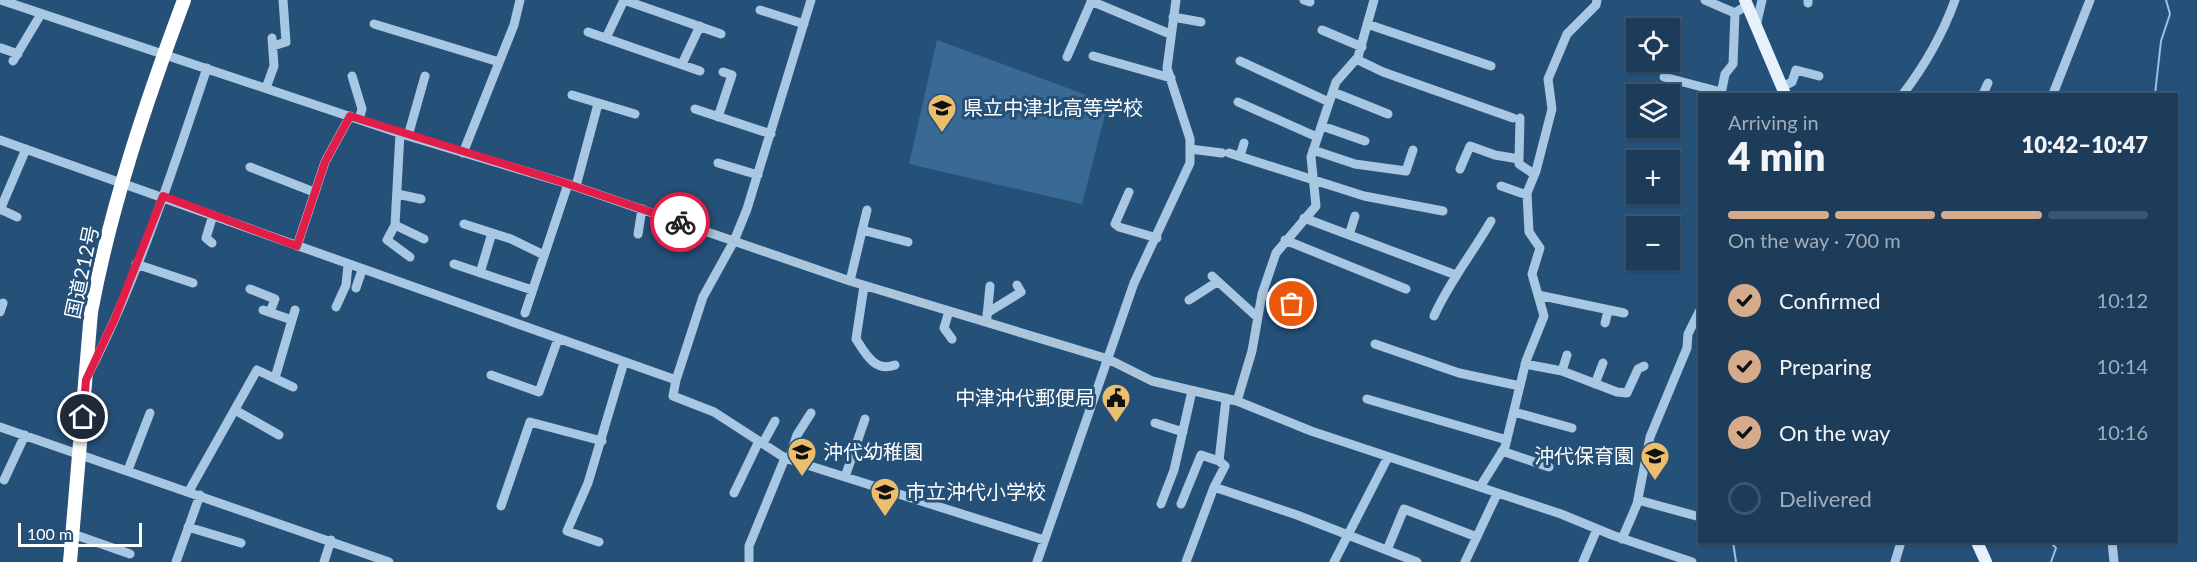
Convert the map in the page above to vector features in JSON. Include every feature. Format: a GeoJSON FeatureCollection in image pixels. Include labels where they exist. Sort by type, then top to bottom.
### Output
{"type":"FeatureCollection","features":[{"type":"Feature","properties":{"kind":"highway","name":"国道212号"},"geometry":{"type":"LineString","coordinates":[[70,562],[91,312],[121,184],[184,0]]}},
{"type":"Feature","properties":{"kind":"main road"},"geometry":{"type":"LineString","coordinates":[[1746,3],[1784,91]]}},
{"type":"Feature","properties":{"kind":"main road"},"geometry":{"type":"LineString","coordinates":[[1977,543],[1986,562]]}},
{"type":"Feature","properties":{"kind":"street"},"geometry":{"type":"LineString","coordinates":[[1,0],[404,134],[572,185],[864,286],[949,311],[987,318],[1108,359],[1152,381],[1237,401],[1311,431],[1561,514],[1623,539],[1692,562]]}},
{"type":"Feature","properties":{"kind":"street"},"geometry":{"type":"LineString","coordinates":[[31,10],[33,0]]}},
{"type":"Feature","properties":{"kind":"street"},"geometry":{"type":"LineString","coordinates":[[266,88],[274,66],[273,42],[286,42],[283,0]]}},
{"type":"Feature","properties":{"kind":"street"},"geometry":{"type":"LineString","coordinates":[[464,153],[520,0]]}},
{"type":"Feature","properties":{"kind":"street"},"geometry":{"type":"LineString","coordinates":[[606,38],[624,0],[721,34]]}},
{"type":"Feature","properties":{"kind":"street"},"geometry":{"type":"LineString","coordinates":[[811,0],[758,175],[734,241],[704,297],[676,380],[673,396],[714,412],[787,458],[1044,544]]}},
{"type":"Feature","properties":{"kind":"street"},"geometry":{"type":"LineString","coordinates":[[1037,562],[1134,283],[1186,173],[1190,139],[1167,68],[1176,0]]}},
{"type":"Feature","properties":{"kind":"street"},"geometry":{"type":"LineString","coordinates":[[1237,401],[1252,351],[1262,294],[1276,253],[1316,206],[1315,181],[1311,165],[1313,150],[1336,82],[1356,59],[1362,47],[1374,0]]}},
{"type":"Feature","properties":{"kind":"street"},"geometry":{"type":"LineString","coordinates":[[1480,487],[1507,440],[1525,364],[1544,316],[1532,274],[1540,248],[1529,232],[1527,195],[1552,109],[1548,79],[1567,33],[1596,5],[1596,0]]}},
{"type":"Feature","properties":{"kind":"street"},"geometry":{"type":"LineString","coordinates":[[1705,0],[1735,13]]}},
{"type":"Feature","properties":{"kind":"street"},"geometry":{"type":"LineString","coordinates":[[1756,26],[1761,0]]}},
{"type":"Feature","properties":{"kind":"street"},"geometry":{"type":"LineString","coordinates":[[1904,93],[1927,63],[1942,36],[1955,0]]}},
{"type":"Feature","properties":{"kind":"street"},"geometry":{"type":"LineString","coordinates":[[2054,93],[2090,0]]}},
{"type":"Feature","properties":{"kind":"street"},"geometry":{"type":"LineString","coordinates":[[1067,57],[1092,1],[1170,33]]}},
{"type":"Feature","properties":{"kind":"street"},"geometry":{"type":"LineString","coordinates":[[1721,93],[1725,74],[1733,64],[1735,13],[1746,3]]}},
{"type":"Feature","properties":{"kind":"street"},"geometry":{"type":"LineString","coordinates":[[760,9],[804,24]]}},
{"type":"Feature","properties":{"kind":"street"},"geometry":{"type":"LineString","coordinates":[[1,48],[15,58],[41,14]]}},
{"type":"Feature","properties":{"kind":"street"},"geometry":{"type":"LineString","coordinates":[[1173,17],[1201,22]]}},
{"type":"Feature","properties":{"kind":"street"},"geometry":{"type":"LineString","coordinates":[[374,24],[499,62]]}},
{"type":"Feature","properties":{"kind":"street"},"geometry":{"type":"LineString","coordinates":[[1367,24],[1491,66]]}},
{"type":"Feature","properties":{"kind":"street"},"geometry":{"type":"LineString","coordinates":[[682,64],[699,26]]}},
{"type":"Feature","properties":{"kind":"street"},"geometry":{"type":"LineString","coordinates":[[1322,30],[1362,47]]}},
{"type":"Feature","properties":{"kind":"street"},"geometry":{"type":"LineString","coordinates":[[588,32],[700,71]]}},
{"type":"Feature","properties":{"kind":"street"},"geometry":{"type":"LineString","coordinates":[[1093,56],[1170,78]]}},
{"type":"Feature","properties":{"kind":"street"},"geometry":{"type":"LineString","coordinates":[[1356,59],[1383,72],[1517,118],[1519,164],[1534,174]]}},
{"type":"Feature","properties":{"kind":"street"},"geometry":{"type":"LineString","coordinates":[[1240,61],[1329,102]]}},
{"type":"Feature","properties":{"kind":"street"},"geometry":{"type":"LineString","coordinates":[[86,380],[163,196],[207,68]]}},
{"type":"Feature","properties":{"kind":"street"},"geometry":{"type":"LineString","coordinates":[[1784,91],[1792,82],[1796,70],[1819,76]]}},
{"type":"Feature","properties":{"kind":"street"},"geometry":{"type":"LineString","coordinates":[[718,117],[732,75],[723,72]]}},
{"type":"Feature","properties":{"kind":"street"},"geometry":{"type":"LineString","coordinates":[[297,246],[325,162],[362,109],[352,76]]}},
{"type":"Feature","properties":{"kind":"street"},"geometry":{"type":"LineString","coordinates":[[410,257],[387,240],[395,225],[404,134],[425,76]]}},
{"type":"Feature","properties":{"kind":"street"},"geometry":{"type":"LineString","coordinates":[[1664,76],[1718,93]]}},
{"type":"Feature","properties":{"kind":"street"},"geometry":{"type":"LineString","coordinates":[[1983,93],[1988,83]]}},
{"type":"Feature","properties":{"kind":"street"},"geometry":{"type":"LineString","coordinates":[[1333,92],[1388,114]]}},
{"type":"Feature","properties":{"kind":"street"},"geometry":{"type":"LineString","coordinates":[[572,95],[635,114]]}},
{"type":"Feature","properties":{"kind":"street"},"geometry":{"type":"LineString","coordinates":[[1238,102],[1317,137]]}},
{"type":"Feature","properties":{"kind":"street"},"geometry":{"type":"LineString","coordinates":[[525,313],[544,255],[572,185],[598,104]]}},
{"type":"Feature","properties":{"kind":"street"},"geometry":{"type":"LineString","coordinates":[[695,109],[771,134]]}},
{"type":"Feature","properties":{"kind":"street"},"geometry":{"type":"LineString","coordinates":[[1322,126],[1365,141]]}},
{"type":"Feature","properties":{"kind":"street"},"geometry":{"type":"LineString","coordinates":[[0,140],[676,380]]}},
{"type":"Feature","properties":{"kind":"street"},"geometry":{"type":"LineString","coordinates":[[1240,156],[1244,143]]}},
{"type":"Feature","properties":{"kind":"street"},"geometry":{"type":"LineString","coordinates":[[1460,169],[1470,146],[1495,155],[1519,159]]}},
{"type":"Feature","properties":{"kind":"street"},"geometry":{"type":"LineString","coordinates":[[1190,149],[1240,156],[1364,196],[1443,211]]}},
{"type":"Feature","properties":{"kind":"street"},"geometry":{"type":"LineString","coordinates":[[17,217],[0,210],[26,150]]}},
{"type":"Feature","properties":{"kind":"street"},"geometry":{"type":"LineString","coordinates":[[1313,150],[1355,164],[1406,171],[1413,150]]}},
{"type":"Feature","properties":{"kind":"street"},"geometry":{"type":"LineString","coordinates":[[718,163],[758,175]]}},
{"type":"Feature","properties":{"kind":"street"},"geometry":{"type":"LineString","coordinates":[[250,167],[314,192]]}},
{"type":"Feature","properties":{"kind":"street"},"geometry":{"type":"LineString","coordinates":[[1501,186],[1527,195]]}},
{"type":"Feature","properties":{"kind":"street"},"geometry":{"type":"LineString","coordinates":[[1129,192],[1115,224],[1157,238]]}},
{"type":"Feature","properties":{"kind":"street"},"geometry":{"type":"LineString","coordinates":[[397,194],[421,199]]}},
{"type":"Feature","properties":{"kind":"street"},"geometry":{"type":"LineString","coordinates":[[638,234],[642,209]]}},
{"type":"Feature","properties":{"kind":"street"},"geometry":{"type":"LineString","coordinates":[[850,281],[867,210]]}},
{"type":"Feature","properties":{"kind":"street"},"geometry":{"type":"LineString","coordinates":[[212,243],[206,238],[213,215]]}},
{"type":"Feature","properties":{"kind":"street"},"geometry":{"type":"LineString","coordinates":[[1349,235],[1355,216]]}},
{"type":"Feature","properties":{"kind":"street"},"geometry":{"type":"LineString","coordinates":[[1304,218],[1456,275]]}},
{"type":"Feature","properties":{"kind":"street"},"geometry":{"type":"LineString","coordinates":[[1434,310],[1491,221]]}},
{"type":"Feature","properties":{"kind":"street"},"geometry":{"type":"LineString","coordinates":[[464,224],[544,255]]}},
{"type":"Feature","properties":{"kind":"street"},"geometry":{"type":"LineString","coordinates":[[395,225],[424,239]]}},
{"type":"Feature","properties":{"kind":"street"},"geometry":{"type":"LineString","coordinates":[[862,230],[908,242]]}},
{"type":"Feature","properties":{"kind":"street"},"geometry":{"type":"LineString","coordinates":[[480,273],[492,233]]}},
{"type":"Feature","properties":{"kind":"street"},"geometry":{"type":"LineString","coordinates":[[1285,240],[1406,289]]}},
{"type":"Feature","properties":{"kind":"street"},"geometry":{"type":"LineString","coordinates":[[136,264],[193,283]]}},
{"type":"Feature","properties":{"kind":"street"},"geometry":{"type":"LineString","coordinates":[[454,264],[532,290]]}},
{"type":"Feature","properties":{"kind":"street"},"geometry":{"type":"LineString","coordinates":[[336,307],[346,285],[348,265]]}},
{"type":"Feature","properties":{"kind":"street"},"geometry":{"type":"LineString","coordinates":[[356,288],[362,270]]}},
{"type":"Feature","properties":{"kind":"street"},"geometry":{"type":"LineString","coordinates":[[1189,300],[1215,279],[1257,317]]}},
{"type":"Feature","properties":{"kind":"street"},"geometry":{"type":"LineString","coordinates":[[987,318],[1021,292],[1017,285]]}},
{"type":"Feature","properties":{"kind":"street"},"geometry":{"type":"LineString","coordinates":[[864,286],[856,339],[872,363],[889,368],[895,365]]}},
{"type":"Feature","properties":{"kind":"street"},"geometry":{"type":"LineString","coordinates":[[987,318],[990,286]]}},
{"type":"Feature","properties":{"kind":"street"},"geometry":{"type":"LineString","coordinates":[[249,289],[275,299],[267,311],[292,320]]}},
{"type":"Feature","properties":{"kind":"street"},"geometry":{"type":"LineString","coordinates":[[1262,294],[1307,310]]}},
{"type":"Feature","properties":{"kind":"street"},"geometry":{"type":"LineString","coordinates":[[1538,295],[1624,313]]}},
{"type":"Feature","properties":{"kind":"street"},"geometry":{"type":"LineString","coordinates":[[275,378],[296,310]]}},
{"type":"Feature","properties":{"kind":"street"},"geometry":{"type":"LineString","coordinates":[[949,311],[944,328],[952,339]]}},
{"type":"Feature","properties":{"kind":"street"},"geometry":{"type":"LineString","coordinates":[[1605,323],[1608,311]]}},
{"type":"Feature","properties":{"kind":"street"},"geometry":{"type":"LineString","coordinates":[[1623,539],[1638,500],[1650,437],[1687,348],[1688,334],[1698,314]]}},
{"type":"Feature","properties":{"kind":"street"},"geometry":{"type":"LineString","coordinates":[[491,375],[539,392],[558,339]]}},
{"type":"Feature","properties":{"kind":"street"},"geometry":{"type":"LineString","coordinates":[[1375,344],[1459,373],[1520,386]]}},
{"type":"Feature","properties":{"kind":"street"},"geometry":{"type":"LineString","coordinates":[[1562,371],[1567,355]]}},
{"type":"Feature","properties":{"kind":"street"},"geometry":{"type":"LineString","coordinates":[[599,543],[567,531],[588,483],[624,362]]}},
{"type":"Feature","properties":{"kind":"street"},"geometry":{"type":"LineString","coordinates":[[1595,384],[1603,363]]}},
{"type":"Feature","properties":{"kind":"street"},"geometry":{"type":"LineString","coordinates":[[1525,364],[1562,371],[1627,393],[1638,369],[1644,366]]}},
{"type":"Feature","properties":{"kind":"street"},"geometry":{"type":"LineString","coordinates":[[189,491],[258,370],[293,387]]}},
{"type":"Feature","properties":{"kind":"street"},"geometry":{"type":"LineString","coordinates":[[1161,504],[1174,470],[1192,391]]}},
{"type":"Feature","properties":{"kind":"street"},"geometry":{"type":"LineString","coordinates":[[1219,461],[1226,399]]}},
{"type":"Feature","properties":{"kind":"street"},"geometry":{"type":"LineString","coordinates":[[1367,399],[1507,440]]}},
{"type":"Feature","properties":{"kind":"street"},"geometry":{"type":"LineString","coordinates":[[235,410],[279,435]]}},
{"type":"Feature","properties":{"kind":"street"},"geometry":{"type":"LineString","coordinates":[[1514,412],[1572,428]]}},
{"type":"Feature","properties":{"kind":"street"},"geometry":{"type":"LineString","coordinates":[[128,470],[150,413]]}},
{"type":"Feature","properties":{"kind":"street"},"geometry":{"type":"LineString","coordinates":[[749,562],[749,546],[797,435],[811,413]]}},
{"type":"Feature","properties":{"kind":"street"},"geometry":{"type":"LineString","coordinates":[[845,477],[865,419]]}},
{"type":"Feature","properties":{"kind":"street"},"geometry":{"type":"LineString","coordinates":[[734,493],[775,421]]}},
{"type":"Feature","properties":{"kind":"street"},"geometry":{"type":"LineString","coordinates":[[501,506],[530,422],[602,441]]}},
{"type":"Feature","properties":{"kind":"street"},"geometry":{"type":"LineString","coordinates":[[1155,423],[1183,432]]}},
{"type":"Feature","properties":{"kind":"street"},"geometry":{"type":"LineString","coordinates":[[0,427],[331,540],[388,562]]}},
{"type":"Feature","properties":{"kind":"street"},"geometry":{"type":"LineString","coordinates":[[4,480],[25,435]]}},
{"type":"Feature","properties":{"kind":"street"},"geometry":{"type":"LineString","coordinates":[[1502,452],[1549,467]]}},
{"type":"Feature","properties":{"kind":"street"},"geometry":{"type":"LineString","coordinates":[[1181,504],[1201,455],[1219,461],[1225,466],[1214,487],[1186,562]]}},
{"type":"Feature","properties":{"kind":"street"},"geometry":{"type":"LineString","coordinates":[[1334,562],[1388,457]]}},
{"type":"Feature","properties":{"kind":"street"},"geometry":{"type":"LineString","coordinates":[[1214,487],[1348,534],[1417,562]]}},
{"type":"Feature","properties":{"kind":"street"},"geometry":{"type":"LineString","coordinates":[[1466,562],[1497,494]]}},
{"type":"Feature","properties":{"kind":"street"},"geometry":{"type":"LineString","coordinates":[[176,562],[200,495]]}},
{"type":"Feature","properties":{"kind":"street"},"geometry":{"type":"LineString","coordinates":[[1638,500],[1698,517]]}},
{"type":"Feature","properties":{"kind":"street"},"geometry":{"type":"LineString","coordinates":[[1387,550],[1404,509],[1477,537]]}},
{"type":"Feature","properties":{"kind":"street"},"geometry":{"type":"LineString","coordinates":[[188,527],[240,543]]}},
{"type":"Feature","properties":{"kind":"street"},"geometry":{"type":"LineString","coordinates":[[1583,562],[1596,529]]}},
{"type":"Feature","properties":{"kind":"street"},"geometry":{"type":"LineString","coordinates":[[73,534],[130,554]]}},
{"type":"Feature","properties":{"kind":"street"},"geometry":{"type":"LineString","coordinates":[[324,562],[331,540]]}},
{"type":"Feature","properties":{"kind":"street"},"geometry":{"type":"LineString","coordinates":[[1895,562],[1901,543]]}},
{"type":"Feature","properties":{"kind":"street"},"geometry":{"type":"LineString","coordinates":[[2109,543],[2114,562]]}},
{"type":"Feature","properties":{"kind":"shaded area"},"geometry":{"type":"Polygon","coordinates":[[[937,40],[1108,103],[1082,204],[909,164],[937,40]]]}},
{"type":"Feature","properties":{"kind":"waterway"},"geometry":{"type":"LineString","coordinates":[[2155,93],[2161,41],[2170,14],[2166,0]]}},
{"type":"Feature","properties":{"kind":"waterway"},"geometry":{"type":"LineString","coordinates":[[1733,543],[1736,562]]}},
{"type":"Feature","properties":{"kind":"waterway"},"geometry":{"type":"LineString","coordinates":[[2051,543],[2056,548],[2051,562]]}},
{"type":"Feature","properties":{"kind":"way so far"},"geometry":{"type":"LineString","coordinates":[[680,222],[850,281],[1108,359],[1152,381],[1237,401],[1252,351],[1262,294],[1292,304]]}},
{"type":"Feature","properties":{"kind":"place","name":"県立中津北高等学校"},"geometry":{"type":"Point","coordinates":[942,134]}},
{"type":"Feature","properties":{"kind":"place","name":"中津沖代郵便局"},"geometry":{"type":"Point","coordinates":[1116,424]}},
{"type":"Feature","properties":{"kind":"place","name":"沖代幼稚園"},"geometry":{"type":"Point","coordinates":[802,478]}},
{"type":"Feature","properties":{"kind":"place","name":"沖代保育園"},"geometry":{"type":"Point","coordinates":[1655,482]}},
{"type":"Feature","properties":{"kind":"place","name":"市立沖代小学校"},"geometry":{"type":"Point","coordinates":[885,518]}},
{"type":"Feature","properties":{"kind":"route"},"geometry":{"type":"LineString","coordinates":[[83,417],[86,380],[115,318],[163,196],[297,246],[325,162],[350,116],[408,136],[568,184],[680,222]]}}]}
